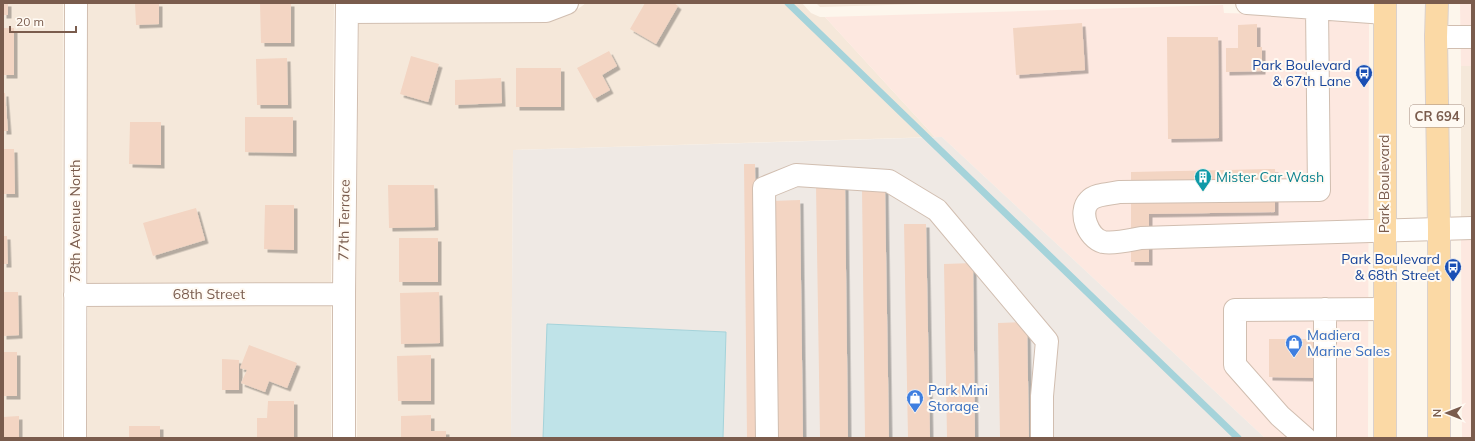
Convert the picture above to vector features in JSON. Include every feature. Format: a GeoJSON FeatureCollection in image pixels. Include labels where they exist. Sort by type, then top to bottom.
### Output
{"type":"FeatureCollection","features":[{"type":"Feature","properties":{"kind":"main road","name":"CR 694"},"geometry":{"type":"LineString","coordinates":[[1436,3],[1439,229],[1439,438]]}},
{"type":"Feature","properties":{"kind":"main road","name":"Park Boulevard"},"geometry":{"type":"LineString","coordinates":[[1384,438],[1385,8]]}},
{"type":"Feature","properties":{"kind":"street","name":"78th Avenue North"},"geometry":{"type":"LineString","coordinates":[[74,438],[76,3]]}},
{"type":"Feature","properties":{"kind":"street"},"geometry":{"type":"LineString","coordinates":[[347,8],[546,11],[567,3]]}},
{"type":"Feature","properties":{"kind":"street"},"geometry":{"type":"LineString","coordinates":[[1247,3],[1317,8],[1385,8]]}},
{"type":"Feature","properties":{"kind":"street","name":"77th Terrace"},"geometry":{"type":"LineString","coordinates":[[344,438],[347,8]]}},
{"type":"Feature","properties":{"kind":"street"},"geometry":{"type":"LineString","coordinates":[[1317,8],[1319,190],[1119,192],[1093,198],[1088,201],[1085,206],[1087,228],[1092,235],[1104,242],[1141,238],[1472,228]]}},
{"type":"Feature","properties":{"kind":"street"},"geometry":{"type":"LineString","coordinates":[[1436,37],[1472,37]]}},
{"type":"Feature","properties":{"kind":"street"},"geometry":{"type":"LineString","coordinates":[[767,438],[764,188],[796,175],[889,181],[937,210],[1047,341],[1042,396],[1042,438]]}},
{"type":"Feature","properties":{"kind":"street","name":"68th Street"},"geometry":{"type":"LineString","coordinates":[[75,295],[344,294]]}},
{"type":"Feature","properties":{"kind":"street"},"geometry":{"type":"LineString","coordinates":[[1325,309],[1325,438]]}},
{"type":"Feature","properties":{"kind":"street"},"geometry":{"type":"LineString","coordinates":[[1305,438],[1280,416],[1235,365],[1235,310],[1384,309]]}},
{"type":"Feature","properties":{"kind":"shaded area"},"geometry":{"type":"Polygon","coordinates":[[[3,3],[63,3],[62,438],[3,438],[3,3]]]}},
{"type":"Feature","properties":{"kind":"shaded area"},"geometry":{"type":"Polygon","coordinates":[[[88,3],[334,3],[331,282],[88,284],[88,3]]]}},
{"type":"Feature","properties":{"kind":"shaded area"},"geometry":{"type":"Polygon","coordinates":[[[586,3],[802,3],[811,13],[820,17],[825,17],[935,137],[513,150],[511,438],[357,438],[356,294],[359,24],[546,22],[574,12],[586,3]]]}},
{"type":"Feature","properties":{"kind":"shaded area"},"geometry":{"type":"Polygon","coordinates":[[[816,3],[956,3],[820,7],[816,3]]]}},
{"type":"Feature","properties":{"kind":"shaded area"},"geometry":{"type":"Polygon","coordinates":[[[1460,3],[1472,3],[1472,66],[1461,66],[1460,3]]]}},
{"type":"Feature","properties":{"kind":"shaded area"},"geometry":{"type":"Polygon","coordinates":[[[1223,5],[1224,13],[1302,15],[1369,23],[1368,438],[1265,438],[942,137],[935,137],[825,17],[1223,5]]]}},
{"type":"Feature","properties":{"kind":"shaded area"},"geometry":{"type":"Polygon","coordinates":[[[1461,66],[1472,66],[1472,216],[1461,217],[1461,66]]]}},
{"type":"Feature","properties":{"kind":"shaded area"},"geometry":{"type":"Polygon","coordinates":[[[942,137],[1265,438],[723,438],[726,332],[547,324],[543,438],[511,438],[513,150],[942,137]]]}},
{"type":"Feature","properties":{"kind":"shaded area"},"geometry":{"type":"Polygon","coordinates":[[[1461,239],[1472,239],[1472,438],[1462,438],[1461,239]]]}},
{"type":"Feature","properties":{"kind":"shaded area"},"geometry":{"type":"Polygon","coordinates":[[[331,305],[331,438],[87,438],[88,306],[331,305]]]}},
{"type":"Feature","properties":{"kind":"water"},"geometry":{"type":"Polygon","coordinates":[[[547,324],[726,332],[723,438],[543,438],[547,324]]]}},
{"type":"Feature","properties":{"kind":"building"},"geometry":{"type":"Polygon","coordinates":[[[3,3],[8,3],[8,15],[3,15],[3,3]]]}},
{"type":"Feature","properties":{"kind":"building"},"geometry":{"type":"Polygon","coordinates":[[[135,3],[159,3],[159,24],[136,25],[135,3]]]}},
{"type":"Feature","properties":{"kind":"building"},"geometry":{"type":"Polygon","coordinates":[[[260,3],[291,3],[291,43],[261,43],[260,3]]]}},
{"type":"Feature","properties":{"kind":"building"},"geometry":{"type":"Polygon","coordinates":[[[645,3],[674,3],[678,6],[656,44],[630,29],[645,3]]]}},
{"type":"Feature","properties":{"kind":"building"},"geometry":{"type":"Polygon","coordinates":[[[1082,23],[1085,70],[1016,75],[1013,28],[1082,23]]]}},
{"type":"Feature","properties":{"kind":"building"},"geometry":{"type":"Polygon","coordinates":[[[1257,24],[1257,47],[1262,47],[1262,71],[1226,72],[1226,48],[1238,48],[1238,25],[1257,24]]]}},
{"type":"Feature","properties":{"kind":"building"},"geometry":{"type":"Polygon","coordinates":[[[3,28],[14,28],[14,75],[3,75],[3,28]]]}},
{"type":"Feature","properties":{"kind":"building"},"geometry":{"type":"Polygon","coordinates":[[[1167,37],[1218,37],[1219,138],[1168,139],[1167,37]]]}},
{"type":"Feature","properties":{"kind":"building"},"geometry":{"type":"Polygon","coordinates":[[[609,51],[617,66],[602,75],[610,90],[594,99],[577,68],[609,51]]]}},
{"type":"Feature","properties":{"kind":"building"},"geometry":{"type":"Polygon","coordinates":[[[411,56],[439,64],[428,102],[400,94],[411,56]]]}},
{"type":"Feature","properties":{"kind":"building"},"geometry":{"type":"Polygon","coordinates":[[[287,58],[288,105],[257,105],[256,59],[287,58]]]}},
{"type":"Feature","properties":{"kind":"building"},"geometry":{"type":"Polygon","coordinates":[[[516,68],[561,68],[561,107],[516,107],[516,68]]]}},
{"type":"Feature","properties":{"kind":"building"},"geometry":{"type":"Polygon","coordinates":[[[501,78],[502,103],[455,105],[455,80],[501,78]]]}},
{"type":"Feature","properties":{"kind":"building"},"geometry":{"type":"Polygon","coordinates":[[[3,93],[5,93],[8,131],[3,131],[3,93]]]}},
{"type":"Feature","properties":{"kind":"building"},"geometry":{"type":"Polygon","coordinates":[[[245,117],[293,117],[293,153],[245,152],[245,117]]]}},
{"type":"Feature","properties":{"kind":"building"},"geometry":{"type":"Polygon","coordinates":[[[130,122],[161,122],[161,165],[129,164],[130,122]]]}},
{"type":"Feature","properties":{"kind":"building"},"geometry":{"type":"Polygon","coordinates":[[[3,149],[14,149],[15,194],[3,194],[3,149]]]}},
{"type":"Feature","properties":{"kind":"building"},"geometry":{"type":"Polygon","coordinates":[[[744,164],[755,164],[758,438],[747,438],[744,164]]]}},
{"type":"Feature","properties":{"kind":"building","name":"Mister Car Wash"},"geometry":{"type":"Polygon","coordinates":[[[1275,169],[1275,212],[1149,214],[1149,262],[1131,262],[1131,172],[1275,169]]]}},
{"type":"Feature","properties":{"kind":"building"},"geometry":{"type":"Polygon","coordinates":[[[845,184],[848,438],[820,438],[816,185],[845,184]]]}},
{"type":"Feature","properties":{"kind":"building"},"geometry":{"type":"Polygon","coordinates":[[[388,185],[434,185],[435,227],[389,228],[388,185]]]}},
{"type":"Feature","properties":{"kind":"building"},"geometry":{"type":"Polygon","coordinates":[[[862,188],[885,188],[889,438],[865,438],[862,188]]]}},
{"type":"Feature","properties":{"kind":"building"},"geometry":{"type":"Polygon","coordinates":[[[800,200],[803,438],[775,438],[771,201],[800,200]]]}},
{"type":"Feature","properties":{"kind":"building"},"geometry":{"type":"Polygon","coordinates":[[[265,205],[294,205],[294,250],[264,249],[265,205]]]}},
{"type":"Feature","properties":{"kind":"building"},"geometry":{"type":"Polygon","coordinates":[[[196,208],[205,240],[153,256],[143,223],[196,208]]]}},
{"type":"Feature","properties":{"kind":"building"},"geometry":{"type":"Polygon","coordinates":[[[904,224],[926,224],[930,438],[908,438],[904,224]]]}},
{"type":"Feature","properties":{"kind":"building"},"geometry":{"type":"Polygon","coordinates":[[[3,236],[7,236],[8,264],[3,264],[3,236]]]}},
{"type":"Feature","properties":{"kind":"building"},"geometry":{"type":"Polygon","coordinates":[[[399,238],[438,238],[438,282],[399,282],[399,238]]]}},
{"type":"Feature","properties":{"kind":"building"},"geometry":{"type":"Polygon","coordinates":[[[973,263],[975,438],[947,438],[944,264],[973,263]]]}},
{"type":"Feature","properties":{"kind":"building"},"geometry":{"type":"Polygon","coordinates":[[[3,292],[18,292],[19,335],[3,336],[3,292]]]}},
{"type":"Feature","properties":{"kind":"building"},"geometry":{"type":"Polygon","coordinates":[[[439,292],[440,343],[401,344],[400,293],[439,292]]]}},
{"type":"Feature","properties":{"kind":"building"},"geometry":{"type":"Polygon","coordinates":[[[1027,322],[1029,438],[1000,438],[998,323],[1027,322]]]}},
{"type":"Feature","properties":{"kind":"building","name":"Madiera Marine Sales"},"geometry":{"type":"Polygon","coordinates":[[[1269,339],[1320,339],[1320,378],[1269,377],[1269,339]]]}},
{"type":"Feature","properties":{"kind":"building"},"geometry":{"type":"Polygon","coordinates":[[[249,345],[297,363],[287,388],[269,381],[265,392],[241,383],[247,370],[240,368],[249,345]]]}},
{"type":"Feature","properties":{"kind":"building"},"geometry":{"type":"Polygon","coordinates":[[[3,352],[17,352],[17,396],[3,396],[3,352]]]}},
{"type":"Feature","properties":{"kind":"building"},"geometry":{"type":"Polygon","coordinates":[[[431,355],[431,401],[398,401],[397,356],[431,355]]]}},
{"type":"Feature","properties":{"kind":"building"},"geometry":{"type":"Polygon","coordinates":[[[222,359],[239,360],[239,390],[222,390],[222,359]]]}},
{"type":"Feature","properties":{"kind":"building"},"geometry":{"type":"Polygon","coordinates":[[[268,401],[294,401],[294,438],[257,438],[257,418],[267,418],[268,401]]]}},
{"type":"Feature","properties":{"kind":"building"},"geometry":{"type":"Polygon","coordinates":[[[431,415],[431,431],[446,431],[446,438],[401,438],[401,416],[431,415]]]}},
{"type":"Feature","properties":{"kind":"building"},"geometry":{"type":"Polygon","coordinates":[[[19,416],[19,438],[3,438],[3,417],[19,416]]]}},
{"type":"Feature","properties":{"kind":"building"},"geometry":{"type":"Polygon","coordinates":[[[129,426],[160,426],[160,438],[129,438],[129,426]]]}},
{"type":"Feature","properties":{"kind":"waterway"},"geometry":{"type":"LineString","coordinates":[[788,3],[1238,438]]}},
{"type":"Feature","properties":{"kind":"place","name":"Park Boulevard & 67th Lane"},"geometry":{"type":"Point","coordinates":[1364,88]}},
{"type":"Feature","properties":{"kind":"place","name":"Mister Car Wash"},"geometry":{"type":"Point","coordinates":[1203,192]}},
{"type":"Feature","properties":{"kind":"place","name":"Park Boulevard & 68th Street"},"geometry":{"type":"Point","coordinates":[1453,282]}},
{"type":"Feature","properties":{"kind":"place","name":"Madiera Marine Sales"},"geometry":{"type":"Point","coordinates":[1294,358]}},
{"type":"Feature","properties":{"kind":"place","name":"Park Mini Storage"},"geometry":{"type":"Point","coordinates":[915,413]}}]}
